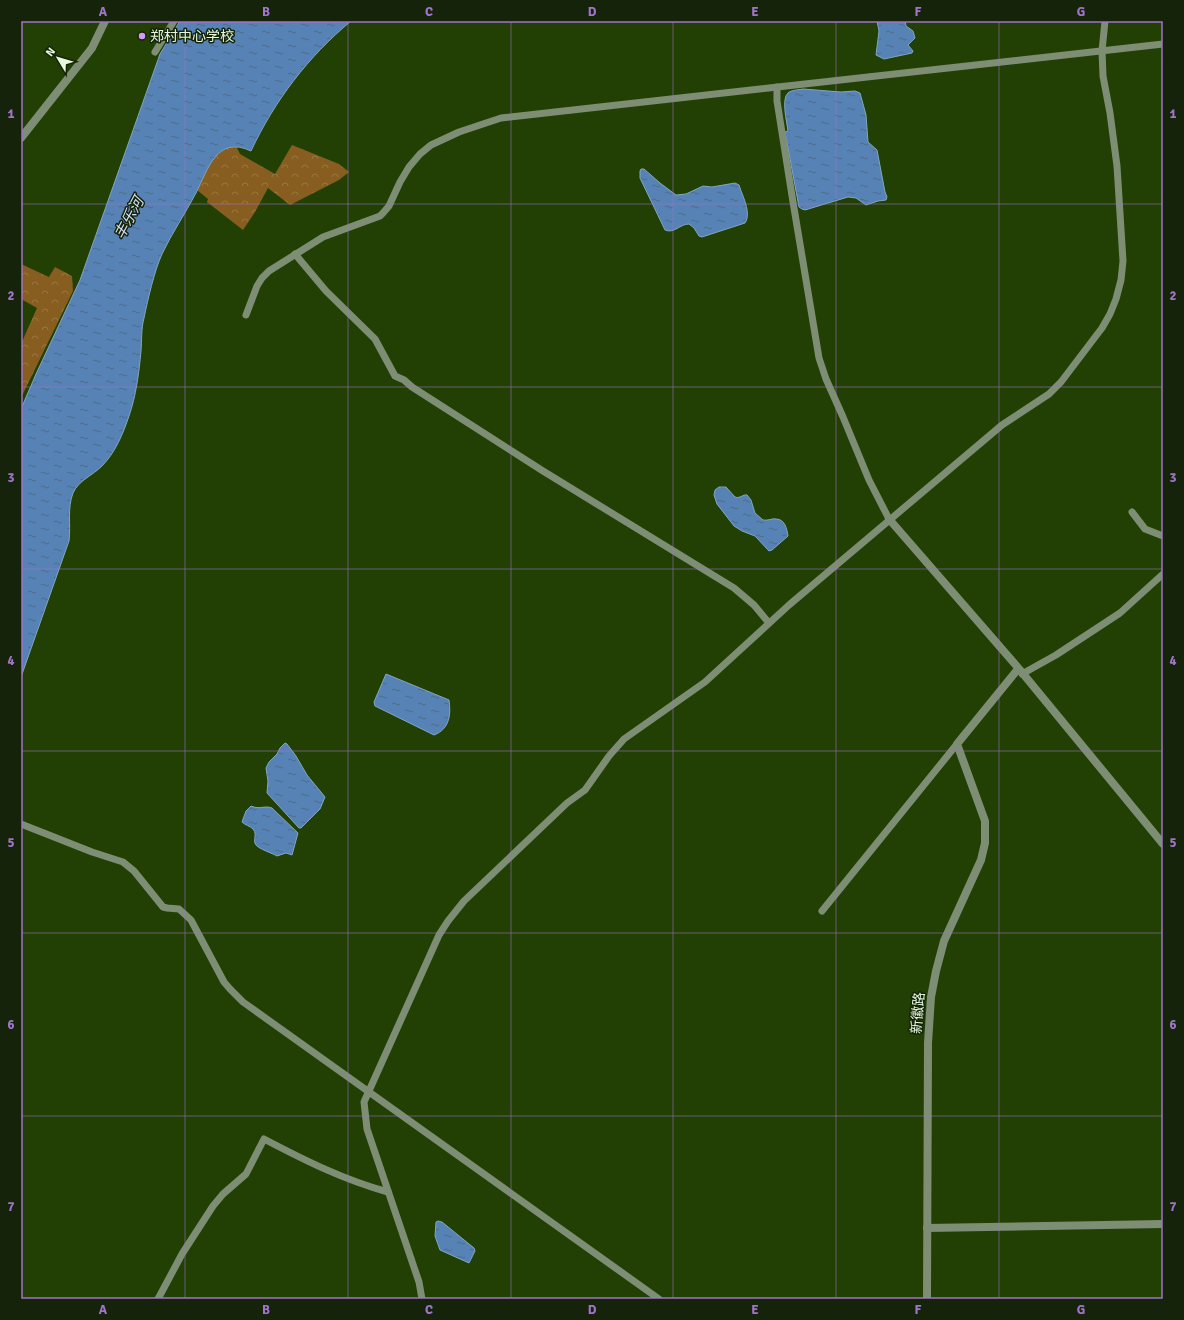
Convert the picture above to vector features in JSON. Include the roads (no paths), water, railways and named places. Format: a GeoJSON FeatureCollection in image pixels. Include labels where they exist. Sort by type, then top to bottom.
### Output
{"type":"FeatureCollection","features":[{"type":"Feature","properties":{"kind":"street"},"geometry":{"type":"LineString","coordinates":[[155,52],[174,21]]}},
{"type":"Feature","properties":{"kind":"street"},"geometry":{"type":"LineString","coordinates":[[422,1299],[419,1282],[366,1122],[364,1102],[435,942],[455,911],[567,803],[585,790],[624,739],[705,682],[769,623],[1002,424],[1042,399],[1055,388],[1102,328],[1113,307],[1121,280],[1123,252],[1118,166],[1103,76],[1102,51],[1105,21]]}},
{"type":"Feature","properties":{"kind":"street"},"geometry":{"type":"LineString","coordinates":[[21,138],[92,48],[105,22]]}},
{"type":"Feature","properties":{"kind":"street"},"geometry":{"type":"LineString","coordinates":[[246,314],[257,286],[269,271],[323,237],[380,216],[389,206],[409,167],[420,154],[431,145],[473,126],[501,118],[1163,44]]}},
{"type":"Feature","properties":{"kind":"street"},"geometry":{"type":"LineString","coordinates":[[777,87],[777,101],[819,358],[826,379],[844,417],[869,480],[889,519],[1020,672],[1163,844]]}},
{"type":"Feature","properties":{"kind":"street"},"geometry":{"type":"LineString","coordinates":[[295,254],[326,291],[375,339],[395,376],[404,380],[412,387],[556,479],[734,588],[754,605],[769,623]]}},
{"type":"Feature","properties":{"kind":"street"},"geometry":{"type":"LineString","coordinates":[[1132,512],[1145,529],[1163,536]]}},
{"type":"Feature","properties":{"kind":"street"},"geometry":{"type":"LineString","coordinates":[[822,911],[957,744],[1020,672],[1056,655],[1120,613],[1163,574]]}},
{"type":"Feature","properties":{"kind":"street","name":"新徽路"},"geometry":{"type":"LineString","coordinates":[[927,1299],[928,1043],[931,997],[944,942],[981,860],[984,852],[986,836],[985,821],[957,744]]}},
{"type":"Feature","properties":{"kind":"street"},"geometry":{"type":"LineString","coordinates":[[21,824],[92,852],[119,860],[125,864],[134,871],[161,905],[167,908],[179,909],[189,918],[224,982],[236,996],[659,1299]]}},
{"type":"Feature","properties":{"kind":"street"},"geometry":{"type":"LineString","coordinates":[[158,1299],[182,1254],[213,1206],[223,1194],[246,1174],[264,1139],[326,1170],[388,1192]]}},
{"type":"Feature","properties":{"kind":"street"},"geometry":{"type":"LineString","coordinates":[[927,1228],[1163,1224]]}},
{"type":"Feature","properties":{"kind":"water","name":"丰乐河"},"geometry":{"type":"Polygon","coordinates":[[[180,21],[351,21],[321,49],[294,80],[260,132],[251,151],[239,147],[230,147],[215,157],[166,246],[159,261],[149,294],[143,322],[138,376],[134,400],[129,416],[115,449],[107,461],[82,481],[73,493],[70,511],[69,541],[21,677],[21,409],[80,280],[160,54],[180,21]]]}},
{"type":"Feature","properties":{"kind":"water"},"geometry":{"type":"Polygon","coordinates":[[[877,21],[905,21],[906,26],[913,31],[915,38],[908,45],[913,51],[912,53],[884,59],[876,55],[879,31],[877,21]]]}},
{"type":"Feature","properties":{"kind":"water"},"geometry":{"type":"Polygon","coordinates":[[[803,89],[841,92],[855,91],[860,93],[866,115],[868,142],[877,150],[887,197],[886,200],[866,205],[856,198],[848,197],[805,210],[799,207],[785,132],[788,131],[785,100],[789,92],[803,89]]]}},
{"type":"Feature","properties":{"kind":"water"},"geometry":{"type":"Polygon","coordinates":[[[641,169],[644,169],[676,195],[686,194],[703,186],[712,187],[735,183],[739,185],[744,199],[747,209],[747,219],[745,223],[702,237],[699,236],[694,228],[689,224],[671,231],[665,230],[640,178],[641,169]]]}},
{"type":"Feature","properties":{"kind":"water"},"geometry":{"type":"Polygon","coordinates":[[[719,487],[726,487],[735,497],[747,495],[751,500],[755,513],[763,520],[779,519],[782,521],[788,536],[769,551],[755,536],[734,526],[717,504],[714,495],[715,490],[719,487]]]}},
{"type":"Feature","properties":{"kind":"water"},"geometry":{"type":"Polygon","coordinates":[[[386,674],[449,700],[449,716],[443,729],[434,735],[375,706],[374,702],[386,674]]]}},
{"type":"Feature","properties":{"kind":"water"},"geometry":{"type":"Polygon","coordinates":[[[285,743],[296,756],[307,775],[325,797],[320,809],[301,828],[299,828],[267,793],[268,781],[266,768],[269,762],[285,743]]]}},
{"type":"Feature","properties":{"kind":"water"},"geometry":{"type":"Polygon","coordinates":[[[251,806],[257,808],[272,808],[298,833],[292,855],[286,853],[277,856],[256,845],[254,831],[242,822],[246,811],[251,806]]]}},
{"type":"Feature","properties":{"kind":"water"},"geometry":{"type":"Polygon","coordinates":[[[436,1222],[442,1222],[474,1248],[475,1251],[469,1263],[440,1250],[435,1236],[436,1222]]]}},
{"type":"Feature","properties":{"kind":"place","name":"郑村中心学校"},"geometry":{"type":"Point","coordinates":[142,36]}}]}
